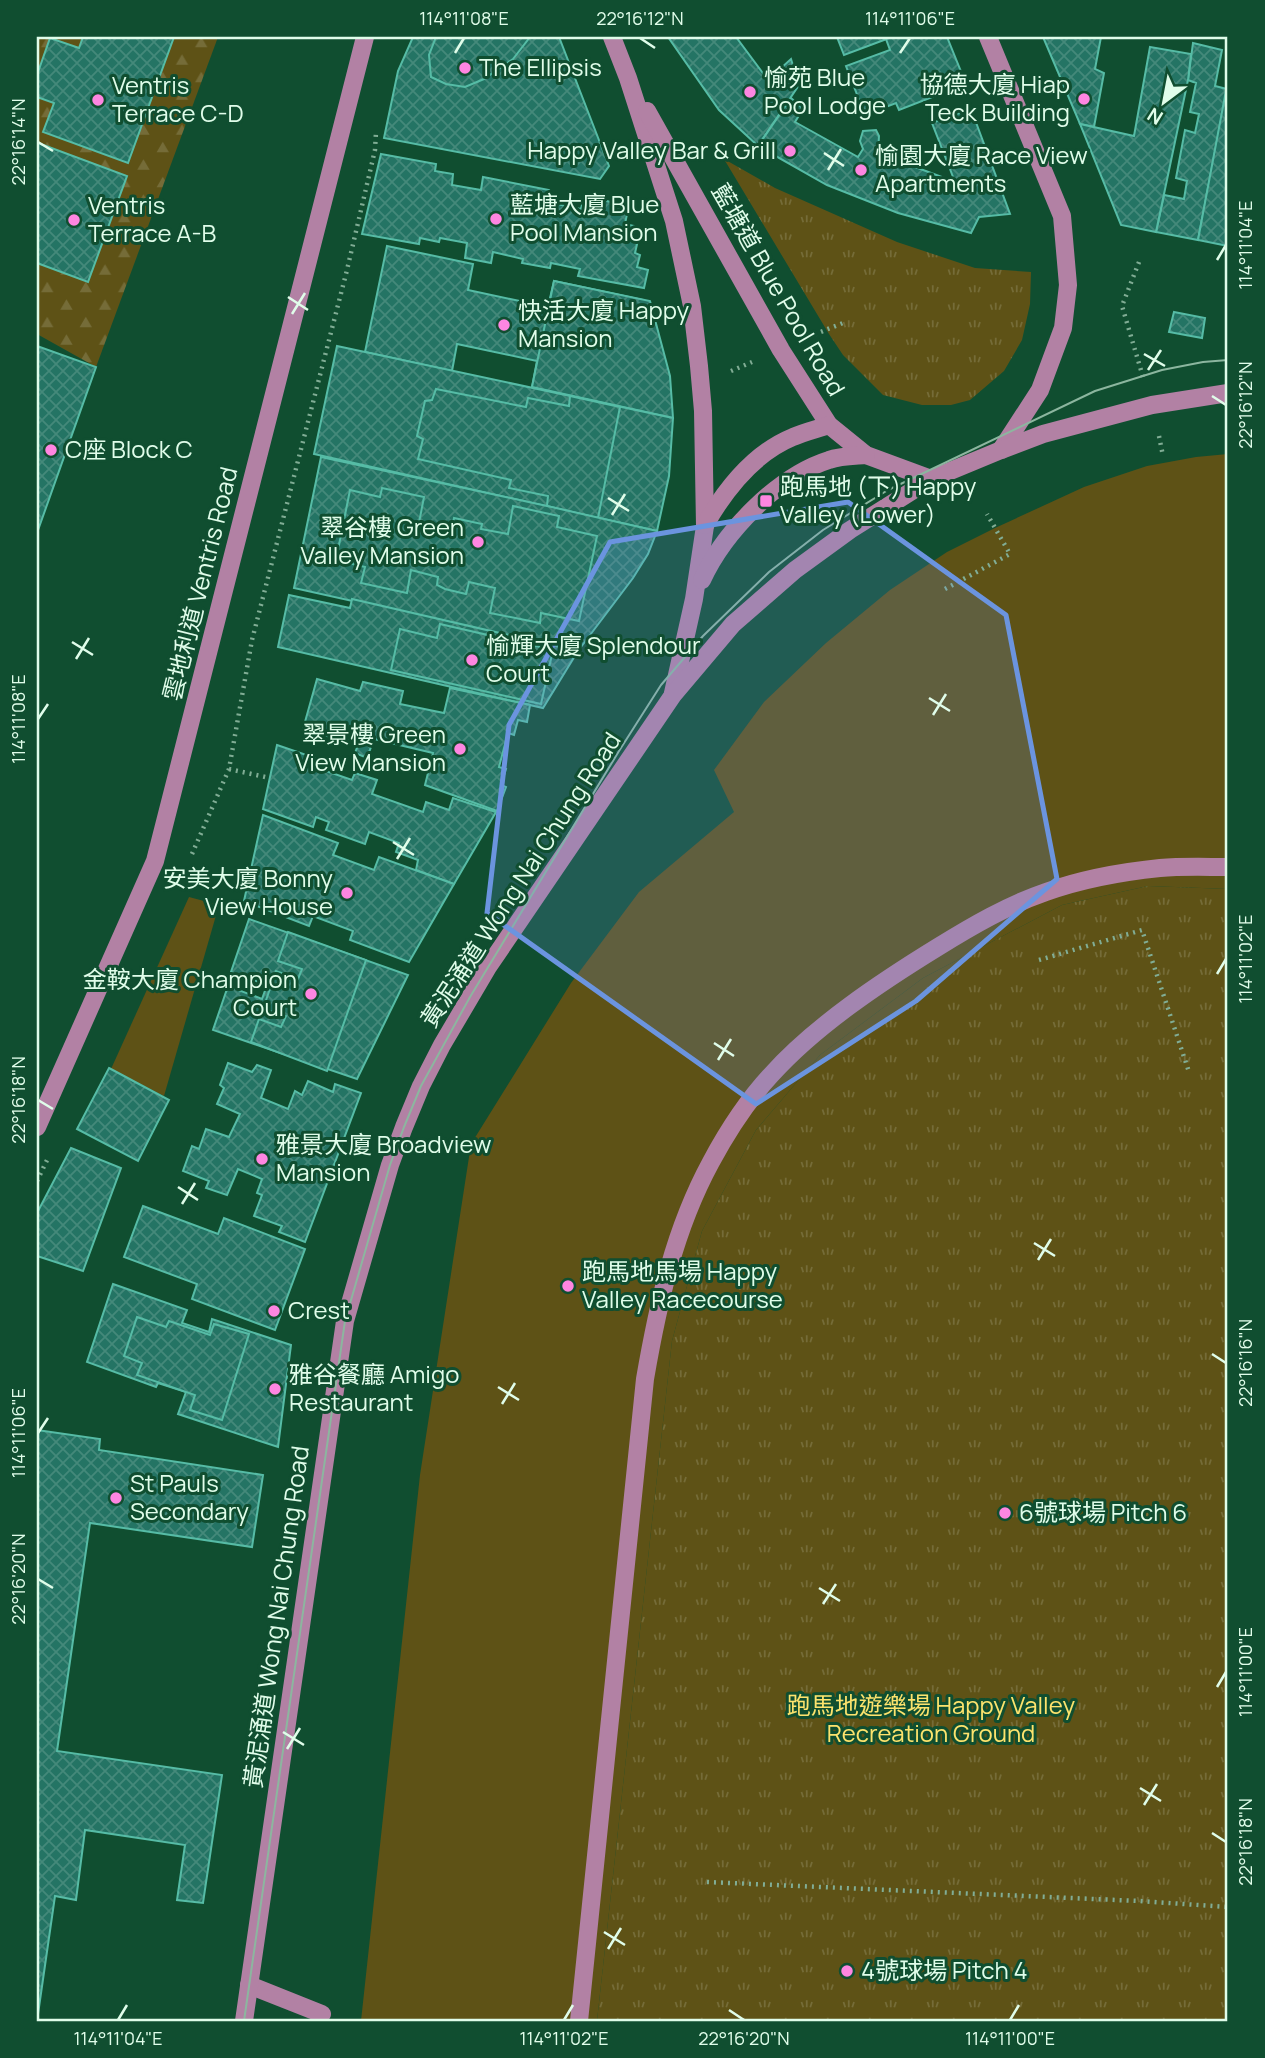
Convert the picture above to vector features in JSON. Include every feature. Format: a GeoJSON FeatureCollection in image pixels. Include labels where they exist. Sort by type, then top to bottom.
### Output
{"type":"FeatureCollection","features":[{"type":"Feature","properties":{"kind":"street","name":"雲地利道 Ventris Road"},"geometry":{"type":"LineString","coordinates":[[37,1127],[155,861],[365,37]]}},
{"type":"Feature","properties":{"kind":"street","name":"藍塘道 Blue Pool Road"},"geometry":{"type":"LineString","coordinates":[[612,37],[674,221],[692,306],[703,411],[705,526],[694,599],[673,695]]}},
{"type":"Feature","properties":{"kind":"street"},"geometry":{"type":"LineString","coordinates":[[988,37],[1062,216],[1068,285],[1063,328],[1040,390],[1001,450]]}},
{"type":"Feature","properties":{"kind":"street","name":"藍塘道 Blue Pool Road"},"geometry":{"type":"LineString","coordinates":[[628,78],[781,350],[829,425],[866,455],[931,479]]}},
{"type":"Feature","properties":{"kind":"street","name":"黃泥涌道 Wong Nai Chung Road"},"geometry":{"type":"LineString","coordinates":[[244,2021],[340,1350],[360,1264],[390,1165],[421,1086],[488,967],[673,695],[733,624],[795,570],[850,530],[931,479],[1001,450],[1043,433],[1152,405],[1228,393]]}},
{"type":"Feature","properties":{"kind":"street"},"geometry":{"type":"LineString","coordinates":[[705,526],[716,504],[741,474],[767,452],[790,438],[829,425]]}},
{"type":"Feature","properties":{"kind":"street"},"geometry":{"type":"LineString","coordinates":[[694,599],[712,560],[729,535],[779,486],[831,459],[866,455]]}},
{"type":"Feature","properties":{"kind":"street"},"geometry":{"type":"LineString","coordinates":[[579,2021],[645,1379],[667,1269],[689,1208],[711,1162],[740,1115],[771,1075],[809,1039],[863,995],[971,927],[1045,892],[1100,877],[1161,868],[1228,867]]}},
{"type":"Feature","properties":{"kind":"street"},"geometry":{"type":"LineString","coordinates":[[249,1985],[322,2014]]}},
{"type":"Feature","properties":{"kind":"path"},"geometry":{"type":"LineString","coordinates":[[1139,262],[1122,306],[1152,405],[1163,456]]}},
{"type":"Feature","properties":{"kind":"path"},"geometry":{"type":"LineString","coordinates":[[819,332],[843,323]]}},
{"type":"Feature","properties":{"kind":"path"},"geometry":{"type":"LineString","coordinates":[[946,589],[1010,554],[987,514]]}},
{"type":"Feature","properties":{"kind":"path"},"geometry":{"type":"LineString","coordinates":[[229,769],[270,778]]}},
{"type":"Feature","properties":{"kind":"path"},"geometry":{"type":"LineString","coordinates":[[1039,960],[1142,930],[1189,1072]]}},
{"type":"Feature","properties":{"kind":"path"},"geometry":{"type":"LineString","coordinates":[[707,1882],[1228,1907]]}},
{"type":"Feature","properties":{"kind":"highlighted area"},"geometry":{"type":"Polygon","coordinates":[[[848,502],[1006,615],[1057,879],[916,1001],[756,1104],[487,913],[509,725],[610,542],[848,502]]]}},
{"type":"Feature","properties":{"kind":"green space"},"geometry":{"type":"Polygon","coordinates":[[[37,37],[218,37],[96,367],[37,334],[37,37]]]}},
{"type":"Feature","properties":{"kind":"green space"},"geometry":{"type":"Polygon","coordinates":[[[724,159],[775,188],[897,242],[975,268],[1031,272],[1030,304],[1022,340],[1004,371],[970,400],[951,405],[922,405],[883,395],[843,355],[724,159]]]}},
{"type":"Feature","properties":{"kind":"green space","name":"跑馬地馬場 Happy Valley Racecourse"},"geometry":{"type":"Polygon","coordinates":[[[1228,454],[1228,889],[1148,886],[1062,905],[923,978],[820,1055],[756,1130],[702,1231],[672,1341],[597,2021],[361,2021],[420,1475],[471,1144],[571,983],[639,892],[734,812],[714,770],[764,702],[826,643],[890,590],[947,552],[995,528],[1084,487],[1147,466],[1228,454]]]}},
{"type":"Feature","properties":{"kind":"green space","name":"跑馬地遊樂場 Happy Valley Recreation Ground"},"geometry":{"type":"Polygon","coordinates":[[[1148,886],[1228,889],[1228,2021],[597,2021],[672,1341],[702,1231],[756,1130],[820,1055],[923,978],[1062,905],[1148,886]]]}},
{"type":"Feature","properties":{"kind":"green space"},"geometry":{"type":"Polygon","coordinates":[[[189,897],[219,905],[164,1096],[111,1069],[189,897]]]}},
{"type":"Feature","properties":{"kind":"building","name":"Ventris Terrace C-D"},"geometry":{"type":"Polygon","coordinates":[[[83,37],[174,37],[128,163],[43,132],[54,103],[37,97],[37,75],[50,38],[79,48],[83,37]]]}},
{"type":"Feature","properties":{"kind":"building"},"geometry":{"type":"Polygon","coordinates":[[[413,37],[559,37],[609,166],[600,179],[384,138],[398,71],[413,37]]]}},
{"type":"Feature","properties":{"kind":"building","name":"The Ellipsis"},"geometry":{"type":"Polygon","coordinates":[[[436,37],[530,37],[513,59],[484,79],[465,87],[446,84],[431,77],[429,55],[436,37]]]}},
{"type":"Feature","properties":{"kind":"building","name":"愉苑 Blue Pool Lodge"},"geometry":{"type":"Polygon","coordinates":[[[668,37],[736,37],[768,80],[791,59],[799,85],[758,146],[719,110],[668,37]]]}},
{"type":"Feature","properties":{"kind":"building"},"geometry":{"type":"Polygon","coordinates":[[[837,37],[892,37],[844,55],[837,37]]]}},
{"type":"Feature","properties":{"kind":"building"},"geometry":{"type":"Polygon","coordinates":[[[947,37],[966,84],[899,110],[896,103],[865,115],[846,66],[890,50],[886,39],[947,37]]]}},
{"type":"Feature","properties":{"kind":"building","name":"協德大廈 Hiap Teck Building"},"geometry":{"type":"Polygon","coordinates":[[[1043,37],[1101,37],[1095,69],[1104,73],[1094,127],[1080,124],[1043,37]]]}},
{"type":"Feature","properties":{"kind":"building"},"geometry":{"type":"Polygon","coordinates":[[[1193,43],[1222,50],[1215,86],[1227,89],[1198,240],[1156,232],[1164,195],[1184,199],[1187,181],[1176,178],[1185,130],[1195,133],[1199,114],[1190,112],[1196,83],[1188,80],[1193,43]]]}},
{"type":"Feature","properties":{"kind":"building"},"geometry":{"type":"Polygon","coordinates":[[[1150,47],[1191,54],[1156,232],[1121,225],[1080,124],[1134,136],[1150,47]]]}},
{"type":"Feature","properties":{"kind":"building"},"geometry":{"type":"Polygon","coordinates":[[[1228,80],[1228,246],[1198,240],[1228,80]]]}},
{"type":"Feature","properties":{"kind":"building","name":"愉園大廈 Race View Apartments"},"geometry":{"type":"Polygon","coordinates":[[[791,98],[803,109],[795,122],[858,157],[863,149],[860,141],[863,131],[876,130],[879,136],[878,153],[955,182],[932,123],[971,109],[1010,214],[979,217],[971,233],[898,213],[827,185],[758,146],[791,98]]]}},
{"type":"Feature","properties":{"kind":"building","name":"Ventris Terrace A-B"},"geometry":{"type":"Polygon","coordinates":[[[38,143],[127,176],[88,282],[37,263],[38,143]]]}},
{"type":"Feature","properties":{"kind":"building","name":"藍塘大廈 Blue Pool Mansion"},"geometry":{"type":"Polygon","coordinates":[[[381,154],[436,164],[435,171],[453,174],[452,185],[481,190],[483,177],[549,190],[547,202],[581,209],[584,196],[625,205],[625,224],[634,226],[632,238],[638,240],[635,253],[640,255],[637,267],[648,270],[644,288],[578,276],[580,269],[551,263],[550,268],[522,263],[523,259],[493,252],[491,263],[465,258],[467,243],[440,238],[439,242],[420,238],[419,244],[362,234],[381,154]]]}},
{"type":"Feature","properties":{"kind":"building","name":"快活大廈 Happy Mansion"},"geometry":{"type":"Polygon","coordinates":[[[387,246],[473,264],[468,290],[548,307],[554,281],[643,300],[620,406],[532,387],[537,361],[457,344],[452,371],[365,352],[387,246]]]}},
{"type":"Feature","properties":{"kind":"building"},"geometry":{"type":"Polygon","coordinates":[[[554,281],[650,301],[670,376],[673,418],[532,387],[554,281]]]}},
{"type":"Feature","properties":{"kind":"building"},"geometry":{"type":"Polygon","coordinates":[[[1174,312],[1205,318],[1202,338],[1169,332],[1174,312]]]}},
{"type":"Feature","properties":{"kind":"building","name":"C座 Block C"},"geometry":{"type":"Polygon","coordinates":[[[37,346],[96,367],[37,533],[37,346]]]}},
{"type":"Feature","properties":{"kind":"building"},"geometry":{"type":"Polygon","coordinates":[[[337,346],[673,418],[669,476],[657,531],[314,454],[337,346]]]}},
{"type":"Feature","properties":{"kind":"building"},"geometry":{"type":"Polygon","coordinates":[[[436,389],[526,407],[528,398],[569,406],[570,396],[620,407],[598,518],[547,506],[548,496],[509,488],[511,480],[418,459],[423,439],[417,436],[425,401],[432,400],[436,389]]]}},
{"type":"Feature","properties":{"kind":"building","name":"翠谷樓 Green Valley Mansion"},"geometry":{"type":"Polygon","coordinates":[[[321,457],[657,531],[648,554],[633,578],[578,651],[294,588],[321,457]]]}},
{"type":"Feature","properties":{"kind":"building"},"geometry":{"type":"Polygon","coordinates":[[[382,488],[424,497],[418,528],[451,535],[454,518],[482,524],[481,529],[508,534],[513,506],[559,516],[557,527],[597,536],[579,621],[541,613],[540,623],[490,613],[495,588],[469,582],[466,594],[437,585],[438,577],[411,570],[407,593],[361,583],[365,567],[336,560],[350,490],[380,497],[382,488]]]}},
{"type":"Feature","properties":{"kind":"building"},"geometry":{"type":"Polygon","coordinates":[[[289,595],[350,608],[352,599],[578,651],[543,708],[278,647],[289,595]]]}},
{"type":"Feature","properties":{"kind":"building","name":"愉輝大廈 Splendour Court"},"geometry":{"type":"Polygon","coordinates":[[[440,624],[553,650],[541,704],[391,670],[400,629],[437,638],[440,624]]]}},
{"type":"Feature","properties":{"kind":"building","name":"翠景樓 Green View Mansion"},"geometry":{"type":"Polygon","coordinates":[[[317,679],[360,691],[363,682],[403,691],[400,704],[444,713],[450,688],[530,705],[527,722],[518,720],[514,735],[508,733],[499,767],[506,769],[501,785],[506,787],[497,811],[425,785],[433,753],[374,739],[367,758],[355,753],[358,745],[303,729],[317,679]]]}},
{"type":"Feature","properties":{"kind":"building"},"geometry":{"type":"Polygon","coordinates":[[[277,745],[327,762],[323,770],[352,780],[355,773],[377,780],[372,794],[423,812],[426,802],[449,810],[453,798],[496,812],[454,884],[416,870],[418,860],[396,852],[399,843],[369,832],[365,844],[326,830],[329,822],[316,817],[313,827],[263,809],[277,745]]]}},
{"type":"Feature","properties":{"kind":"building","name":"安美大廈 Bonny View House"},"geometry":{"type":"Polygon","coordinates":[[[263,815],[338,843],[333,855],[374,870],[379,857],[454,884],[409,962],[350,940],[353,931],[313,916],[309,926],[244,901],[263,815]]]}},
{"type":"Feature","properties":{"kind":"building"},"geometry":{"type":"Polygon","coordinates":[[[249,919],[408,975],[357,1079],[213,1030],[228,986],[262,999],[267,985],[231,972],[249,919]]]}},
{"type":"Feature","properties":{"kind":"building","name":"金鞍大廈 Champion Court"},"geometry":{"type":"Polygon","coordinates":[[[288,932],[366,960],[327,1071],[251,1042],[259,1019],[281,1027],[286,1016],[263,1009],[276,971],[298,979],[302,969],[278,961],[288,932]]]}},
{"type":"Feature","properties":{"kind":"building","name":"雅景大廈 Broadview Mansion"},"geometry":{"type":"Polygon","coordinates":[[[228,1063],[252,1072],[257,1065],[271,1070],[261,1098],[288,1109],[295,1091],[302,1095],[308,1081],[333,1092],[335,1084],[361,1093],[305,1242],[279,1232],[282,1226],[254,1216],[262,1195],[257,1193],[262,1179],[238,1169],[227,1195],[206,1188],[209,1181],[183,1171],[192,1146],[199,1149],[206,1129],[229,1137],[240,1114],[217,1104],[224,1088],[220,1085],[228,1063]]]}},
{"type":"Feature","properties":{"kind":"building"},"geometry":{"type":"Polygon","coordinates":[[[109,1068],[169,1100],[138,1161],[77,1129],[109,1068]]]}},
{"type":"Feature","properties":{"kind":"building"},"geometry":{"type":"Polygon","coordinates":[[[71,1148],[121,1168],[83,1271],[37,1256],[37,1213],[71,1148]]]}},
{"type":"Feature","properties":{"kind":"building"},"geometry":{"type":"Polygon","coordinates":[[[143,1206],[218,1234],[224,1218],[305,1249],[275,1330],[192,1299],[197,1284],[124,1257],[143,1206]]]}},
{"type":"Feature","properties":{"kind":"building"},"geometry":{"type":"Polygon","coordinates":[[[113,1284],[187,1310],[182,1323],[209,1332],[212,1319],[291,1345],[278,1447],[178,1414],[186,1392],[158,1383],[156,1387],[87,1362],[113,1284]]]}},
{"type":"Feature","properties":{"kind":"building"},"geometry":{"type":"Polygon","coordinates":[[[137,1317],[166,1327],[169,1321],[210,1335],[214,1324],[249,1334],[222,1420],[190,1410],[195,1395],[137,1375],[142,1363],[124,1356],[137,1317]]]}},
{"type":"Feature","properties":{"kind":"building"},"geometry":{"type":"Polygon","coordinates":[[[37,1430],[100,1439],[99,1450],[263,1475],[252,1547],[90,1523],[57,1751],[222,1775],[203,1903],[177,1900],[185,1845],[85,1830],[76,1900],[55,1896],[37,2021],[37,1430]]]}},
{"type":"Feature","properties":{"kind":"tram line"},"geometry":{"type":"LineString","coordinates":[[244,2021],[345,1321],[390,1165],[404,1127],[421,1086],[470,997],[661,685],[703,636],[769,572],[823,530],[888,490],[1095,391],[1162,370],[1228,360]]}},
{"type":"Feature","properties":{"kind":"place","name":"The Ellipsis"},"geometry":{"type":"Point","coordinates":[465,68]}},
{"type":"Feature","properties":{"kind":"place","name":"愉苑 Blue Pool Lodge"},"geometry":{"type":"Point","coordinates":[750,92]}},
{"type":"Feature","properties":{"kind":"place","name":"協德大廈 Hiap Teck Building"},"geometry":{"type":"Point","coordinates":[1084,99]}},
{"type":"Feature","properties":{"kind":"place","name":"Ventris Terrace C-D"},"geometry":{"type":"Point","coordinates":[98,100]}},
{"type":"Feature","properties":{"kind":"place","name":"Happy Valley Bar & Grill"},"geometry":{"type":"Point","coordinates":[790,151]}},
{"type":"Feature","properties":{"kind":"place","name":"愉園大廈 Race View Apartments"},"geometry":{"type":"Point","coordinates":[861,170]}},
{"type":"Feature","properties":{"kind":"place","name":"藍塘大廈 Blue Pool Mansion"},"geometry":{"type":"Point","coordinates":[496,219]}},
{"type":"Feature","properties":{"kind":"place","name":"Ventris Terrace A-B"},"geometry":{"type":"Point","coordinates":[74,220]}},
{"type":"Feature","properties":{"kind":"place","name":"快活大廈 Happy Mansion"},"geometry":{"type":"Point","coordinates":[504,325]}},
{"type":"Feature","properties":{"kind":"place","name":"C座 Block C"},"geometry":{"type":"Point","coordinates":[51,450]}},
{"type":"Feature","properties":{"kind":"place","name":"跑馬地 (下) Happy Valley (Lower)"},"geometry":{"type":"Point","coordinates":[766,501]}},
{"type":"Feature","properties":{"kind":"place","name":"翠谷樓 Green Valley Mansion"},"geometry":{"type":"Point","coordinates":[478,542]}},
{"type":"Feature","properties":{"kind":"place","name":"愉輝大廈 Splendour Court"},"geometry":{"type":"Point","coordinates":[472,660]}},
{"type":"Feature","properties":{"kind":"place","name":"翠景樓 Green View Mansion"},"geometry":{"type":"Point","coordinates":[460,749]}},
{"type":"Feature","properties":{"kind":"place","name":"安美大廈 Bonny View House"},"geometry":{"type":"Point","coordinates":[347,893]}},
{"type":"Feature","properties":{"kind":"place","name":"金鞍大廈 Champion Court"},"geometry":{"type":"Point","coordinates":[311,994]}},
{"type":"Feature","properties":{"kind":"place","name":"雅景大廈 Broadview Mansion"},"geometry":{"type":"Point","coordinates":[262,1159]}},
{"type":"Feature","properties":{"kind":"place","name":"跑馬地馬場 Happy Valley Racecourse"},"geometry":{"type":"Point","coordinates":[568,1286]}},
{"type":"Feature","properties":{"kind":"place","name":"Crest"},"geometry":{"type":"Point","coordinates":[274,1311]}},
{"type":"Feature","properties":{"kind":"place","name":"雅谷餐廳 Amigo Restaurant"},"geometry":{"type":"Point","coordinates":[275,1389]}},
{"type":"Feature","properties":{"kind":"place","name":"St Pauls Secondary"},"geometry":{"type":"Point","coordinates":[116,1498]}},
{"type":"Feature","properties":{"kind":"place","name":"6號球場 Pitch 6"},"geometry":{"type":"Point","coordinates":[1005,1513]}},
{"type":"Feature","properties":{"kind":"place","name":"4號球場 Pitch 4"},"geometry":{"type":"Point","coordinates":[847,1971]}}]}
